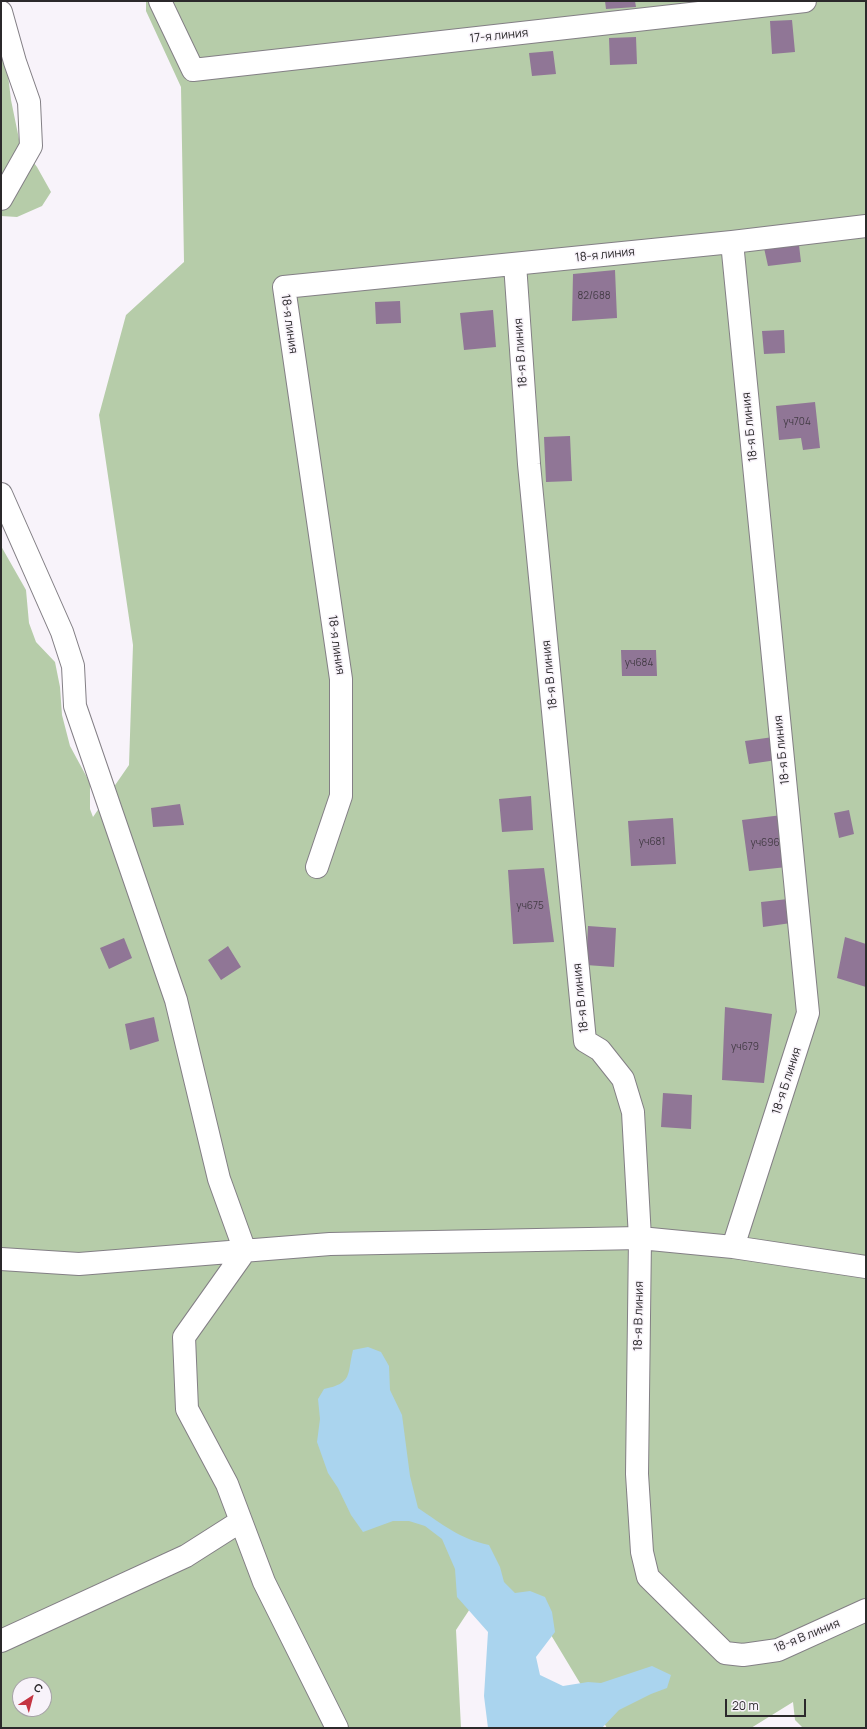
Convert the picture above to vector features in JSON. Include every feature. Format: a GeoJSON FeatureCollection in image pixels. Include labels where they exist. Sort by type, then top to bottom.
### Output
{"type":"FeatureCollection","features":[{"type":"Feature","properties":{"kind":"street","name":"17-я линия"},"geometry":{"type":"LineString","coordinates":[[160,1],[193,70],[804,1]]}},
{"type":"Feature","properties":{"kind":"street"},"geometry":{"type":"LineString","coordinates":[[1,12],[15,62],[30,102],[31,146],[1,199]]}},
{"type":"Feature","properties":{"kind":"street","name":"18-я линия"},"geometry":{"type":"LineString","coordinates":[[317,867],[341,796],[341,679],[284,287],[732,242],[866,226]]}},
{"type":"Feature","properties":{"kind":"street","name":"18-я Б линия"},"geometry":{"type":"LineString","coordinates":[[732,242],[808,1013],[733,1247]]}},
{"type":"Feature","properties":{"kind":"street","name":"18-я В линия"},"geometry":{"type":"LineString","coordinates":[[515,264],[529,464],[585,1041],[600,1050],[623,1079],[633,1112],[640,1238],[637,1474],[642,1552],[648,1577],[725,1653],[743,1655],[778,1650],[866,1610]]}},
{"type":"Feature","properties":{"kind":"street"},"geometry":{"type":"LineString","coordinates":[[1,494],[62,632],[73,666],[76,706],[176,1000],[220,1179],[245,1251]]}},
{"type":"Feature","properties":{"kind":"street"},"geometry":{"type":"LineString","coordinates":[[1,1258],[79,1264],[330,1244],[640,1238],[733,1247],[866,1267]]}},
{"type":"Feature","properties":{"kind":"street"},"geometry":{"type":"LineString","coordinates":[[245,1251],[184,1337],[187,1409],[227,1484],[264,1582],[336,1728]]}},
{"type":"Feature","properties":{"kind":"street"},"geometry":{"type":"LineString","coordinates":[[1,1641],[186,1556],[241,1521]]}},
{"type":"Feature","properties":{"kind":"green space"},"geometry":{"type":"Polygon","coordinates":[[[146,1],[866,1],[866,1728],[803,1728],[795,1720],[793,1702],[751,1728],[607,1728],[548,1630],[493,1574],[456,1630],[461,1728],[1,1728],[1,546],[26,590],[29,623],[36,642],[55,662],[60,687],[62,715],[70,746],[90,783],[90,809],[93,817],[129,765],[133,645],[99,415],[126,315],[184,262],[181,87],[146,11],[146,1]]]}},
{"type":"Feature","properties":{"kind":"green space"},"geometry":{"type":"Polygon","coordinates":[[[1,38],[4,42],[11,100],[20,144],[37,167],[51,192],[42,206],[17,217],[1,216],[1,38]]]}},
{"type":"Feature","properties":{"kind":"water"},"geometry":{"type":"Polygon","coordinates":[[[368,1347],[381,1352],[389,1366],[390,1390],[402,1415],[410,1476],[418,1508],[460,1535],[489,1545],[500,1567],[504,1582],[515,1593],[530,1591],[545,1597],[552,1612],[555,1632],[536,1657],[540,1675],[563,1686],[588,1682],[601,1683],[652,1666],[671,1675],[667,1688],[651,1694],[619,1710],[602,1728],[488,1728],[484,1696],[488,1632],[457,1597],[455,1569],[442,1539],[425,1526],[409,1521],[393,1521],[363,1532],[351,1515],[338,1488],[328,1473],[317,1442],[320,1419],[318,1399],[324,1389],[340,1384],[347,1377],[353,1350],[368,1347]]]}},
{"type":"Feature","properties":{"kind":"building"},"geometry":{"type":"Polygon","coordinates":[[[605,1],[635,1],[636,7],[606,9],[605,1]]]}},
{"type":"Feature","properties":{"kind":"building"},"geometry":{"type":"Polygon","coordinates":[[[792,20],[795,52],[772,54],[770,21],[792,20]]]}},
{"type":"Feature","properties":{"kind":"building"},"geometry":{"type":"Polygon","coordinates":[[[636,37],[637,64],[610,65],[609,38],[636,37]]]}},
{"type":"Feature","properties":{"kind":"building"},"geometry":{"type":"Polygon","coordinates":[[[553,51],[556,74],[532,76],[529,53],[553,51]]]}},
{"type":"Feature","properties":{"kind":"building"},"geometry":{"type":"Polygon","coordinates":[[[799,245],[801,262],[768,266],[764,248],[799,245]]]}},
{"type":"Feature","properties":{"kind":"building"},"geometry":{"type":"Polygon","coordinates":[[[615,270],[617,318],[572,321],[573,274],[615,270]]]}},
{"type":"Feature","properties":{"kind":"building"},"geometry":{"type":"Polygon","coordinates":[[[400,301],[401,323],[376,324],[375,302],[400,301]]]}},
{"type":"Feature","properties":{"kind":"building"},"geometry":{"type":"Polygon","coordinates":[[[493,310],[496,347],[464,350],[460,313],[493,310]]]}},
{"type":"Feature","properties":{"kind":"building"},"geometry":{"type":"Polygon","coordinates":[[[784,330],[785,353],[764,354],[762,331],[784,330]]]}},
{"type":"Feature","properties":{"kind":"building"},"geometry":{"type":"Polygon","coordinates":[[[815,402],[820,448],[803,450],[801,438],[779,440],[776,406],[815,402]]]}},
{"type":"Feature","properties":{"kind":"building"},"geometry":{"type":"Polygon","coordinates":[[[570,436],[572,481],[546,482],[544,437],[570,436]]]}},
{"type":"Feature","properties":{"kind":"building"},"geometry":{"type":"Polygon","coordinates":[[[621,650],[656,650],[657,676],[622,676],[621,650]]]}},
{"type":"Feature","properties":{"kind":"building"},"geometry":{"type":"Polygon","coordinates":[[[773,737],[777,760],[749,764],[745,741],[773,737]]]}},
{"type":"Feature","properties":{"kind":"building"},"geometry":{"type":"Polygon","coordinates":[[[531,796],[533,830],[502,832],[499,799],[531,796]]]}},
{"type":"Feature","properties":{"kind":"building"},"geometry":{"type":"Polygon","coordinates":[[[180,804],[184,825],[153,827],[151,808],[180,804]]]}},
{"type":"Feature","properties":{"kind":"building"},"geometry":{"type":"Polygon","coordinates":[[[849,810],[854,834],[839,838],[834,813],[849,810]]]}},
{"type":"Feature","properties":{"kind":"building"},"geometry":{"type":"Polygon","coordinates":[[[782,815],[787,867],[749,871],[742,820],[782,815]]]}},
{"type":"Feature","properties":{"kind":"building"},"geometry":{"type":"Polygon","coordinates":[[[673,818],[676,864],[631,866],[628,821],[673,818]]]}},
{"type":"Feature","properties":{"kind":"building"},"geometry":{"type":"Polygon","coordinates":[[[544,868],[554,942],[513,944],[508,870],[544,868]]]}},
{"type":"Feature","properties":{"kind":"building"},"geometry":{"type":"Polygon","coordinates":[[[788,899],[791,923],[763,927],[761,902],[788,899]]]}},
{"type":"Feature","properties":{"kind":"building"},"geometry":{"type":"Polygon","coordinates":[[[588,926],[616,928],[614,967],[586,965],[588,926]]]}},
{"type":"Feature","properties":{"kind":"building"},"geometry":{"type":"Polygon","coordinates":[[[845,937],[866,944],[866,987],[837,978],[845,937]]]}},
{"type":"Feature","properties":{"kind":"building"},"geometry":{"type":"Polygon","coordinates":[[[124,938],[132,958],[109,969],[100,948],[124,938]]]}},
{"type":"Feature","properties":{"kind":"building"},"geometry":{"type":"Polygon","coordinates":[[[228,946],[241,967],[221,980],[208,960],[228,946]]]}},
{"type":"Feature","properties":{"kind":"building"},"geometry":{"type":"Polygon","coordinates":[[[725,1007],[772,1014],[764,1083],[722,1080],[725,1007]]]}},
{"type":"Feature","properties":{"kind":"building"},"geometry":{"type":"Polygon","coordinates":[[[154,1017],[159,1041],[130,1050],[125,1024],[154,1017]]]}},
{"type":"Feature","properties":{"kind":"building"},"geometry":{"type":"Polygon","coordinates":[[[663,1093],[692,1095],[691,1129],[661,1127],[663,1093]]]}}]}
